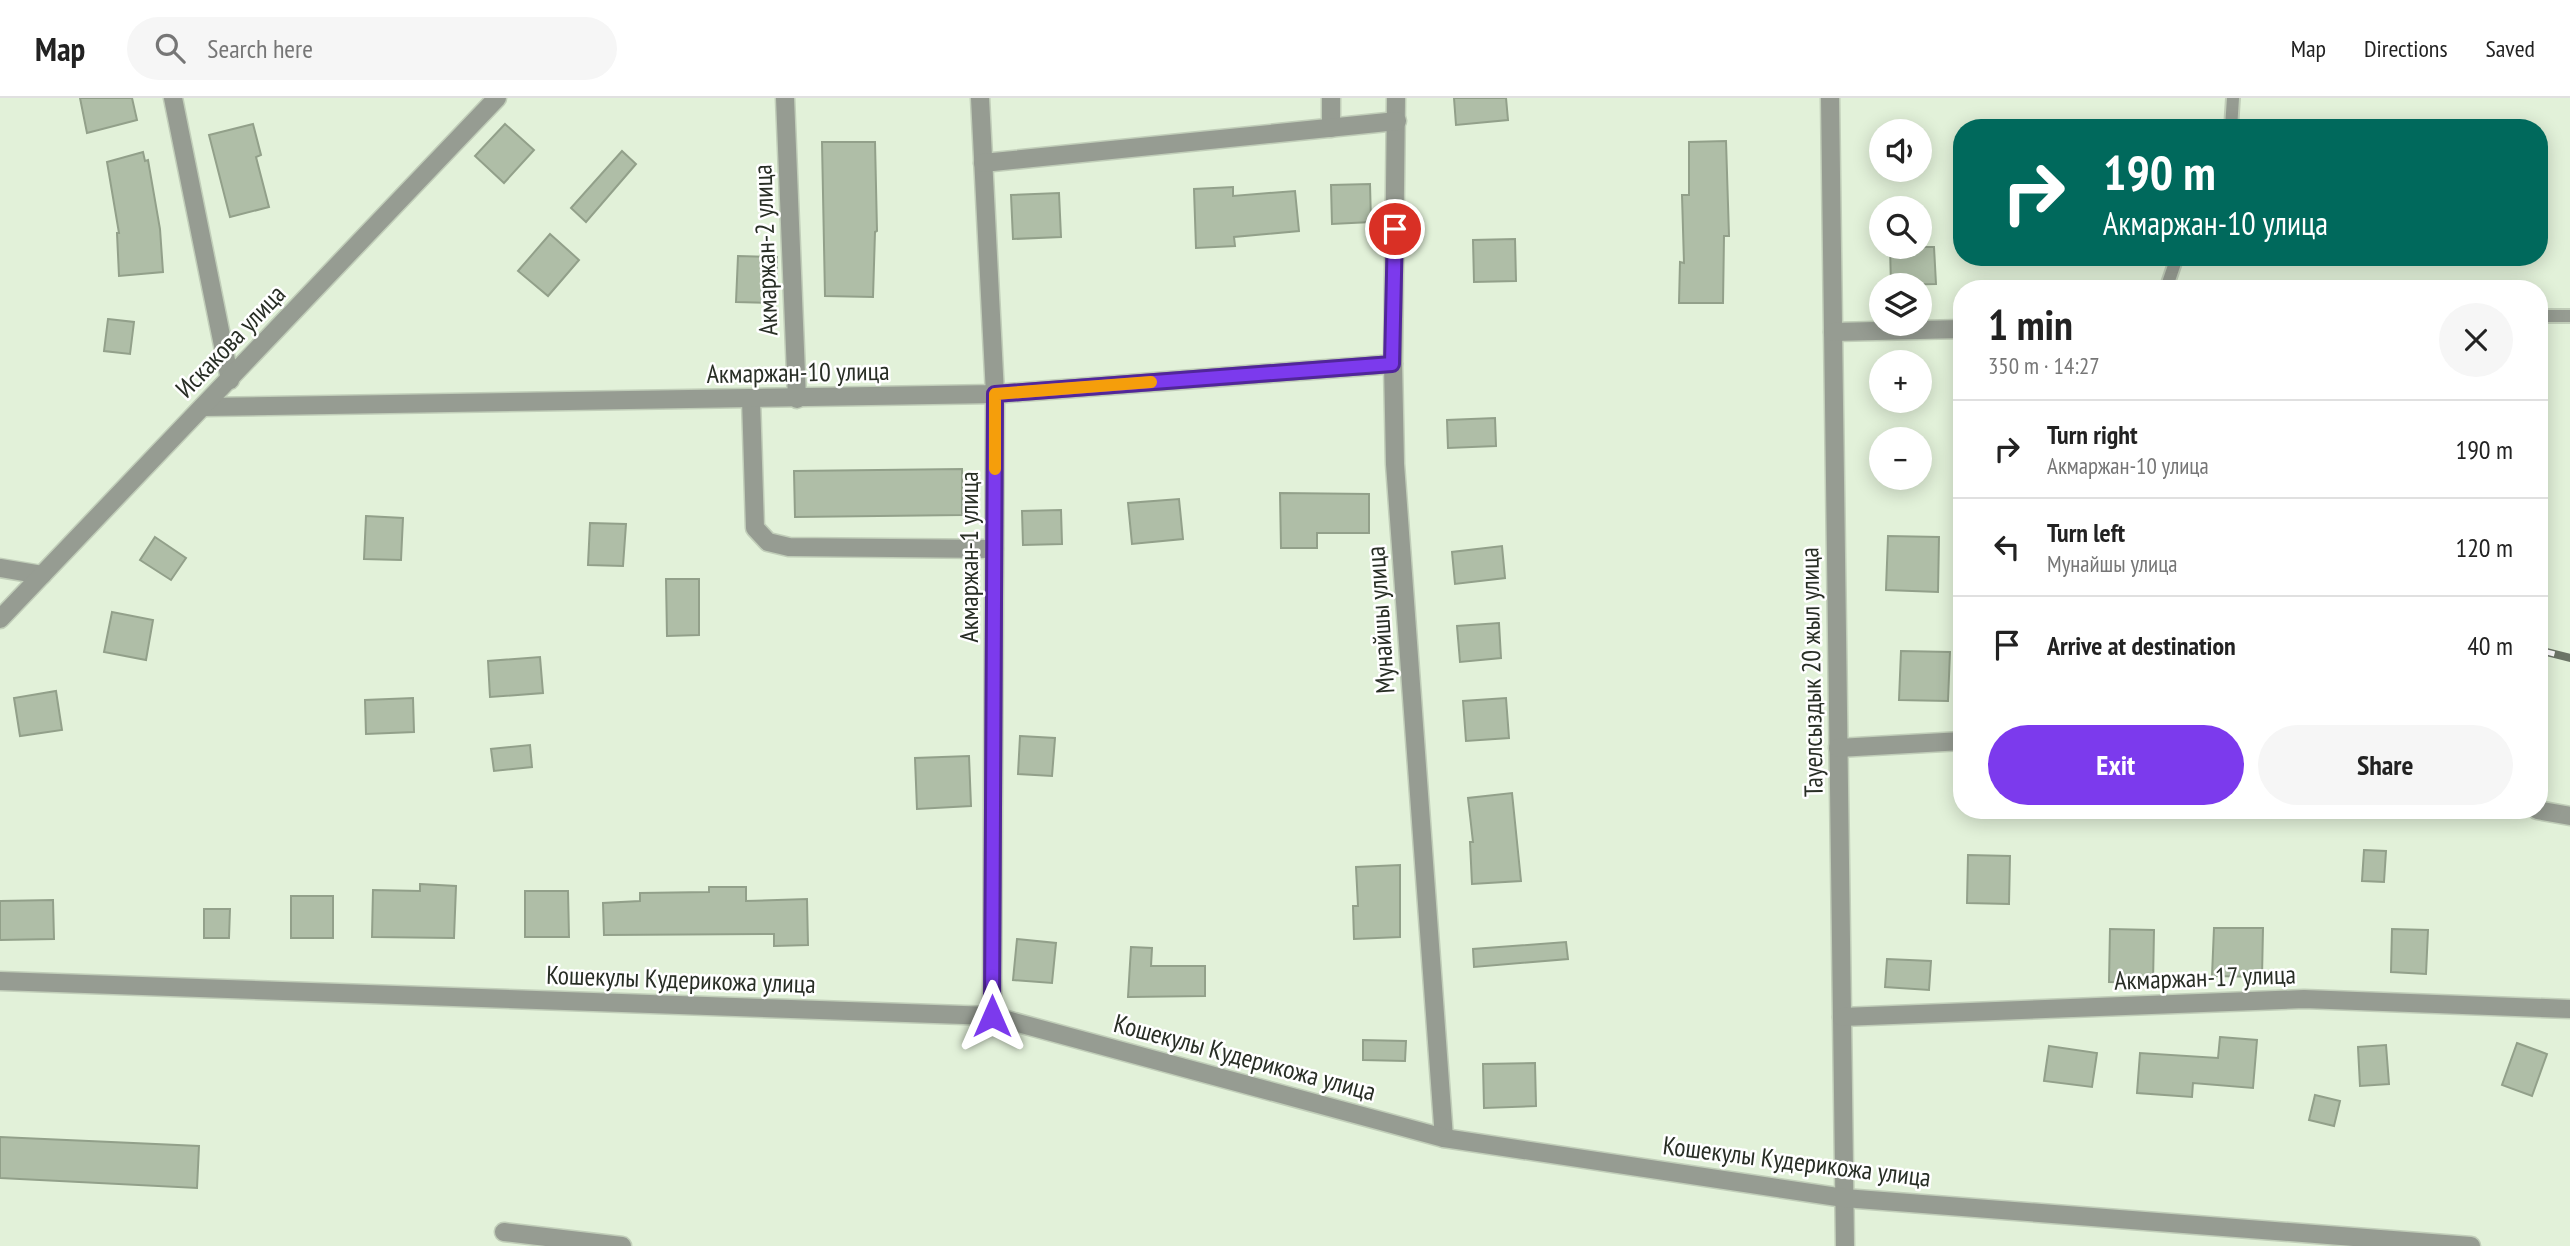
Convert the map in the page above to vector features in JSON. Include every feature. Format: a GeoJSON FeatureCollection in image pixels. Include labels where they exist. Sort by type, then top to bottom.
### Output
{"type":"FeatureCollection","features":[{"type":"Feature","properties":{"kind":"street"},"geometry":{"type":"LineString","coordinates":[[173,98],[230,380]]}},
{"type":"Feature","properties":{"kind":"street","name":"Искакова улица"},"geometry":{"type":"LineString","coordinates":[[0,619],[497,98]]}},
{"type":"Feature","properties":{"kind":"street","name":"Акмаржан-2 улица"},"geometry":{"type":"LineString","coordinates":[[785,98],[797,399]]}},
{"type":"Feature","properties":{"kind":"street","name":"Акмаржан-1 улица"},"geometry":{"type":"LineString","coordinates":[[980,98],[995,394],[992,1016]]}},
{"type":"Feature","properties":{"kind":"street"},"geometry":{"type":"LineString","coordinates":[[1331,98],[1331,128]]}},
{"type":"Feature","properties":{"kind":"street","name":"Мунайшы улица"},"geometry":{"type":"LineString","coordinates":[[1396,98],[1392,364],[1395,464],[1444,1138]]}},
{"type":"Feature","properties":{"kind":"street","name":"Тауелсыздык 20 жыл улица"},"geometry":{"type":"LineString","coordinates":[[1830,98],[1845,1246]]}},
{"type":"Feature","properties":{"kind":"street"},"geometry":{"type":"LineString","coordinates":[[984,163],[1396,121]]}},
{"type":"Feature","properties":{"kind":"street"},"geometry":{"type":"LineString","coordinates":[[1833,332],[1953,329]]}},
{"type":"Feature","properties":{"kind":"street","name":"Акмаржан-10 улица"},"geometry":{"type":"LineString","coordinates":[[204,407],[995,394],[1392,364]]}},
{"type":"Feature","properties":{"kind":"street"},"geometry":{"type":"LineString","coordinates":[[751,399],[755,528],[768,542],[789,547],[994,549]]}},
{"type":"Feature","properties":{"kind":"street"},"geometry":{"type":"LineString","coordinates":[[0,568],[42,575]]}},
{"type":"Feature","properties":{"kind":"street"},"geometry":{"type":"LineString","coordinates":[[1838,748],[1953,742]]}},
{"type":"Feature","properties":{"kind":"street"},"geometry":{"type":"LineString","coordinates":[[2548,812],[2570,816]]}},
{"type":"Feature","properties":{"kind":"street","name":"Кошекулы Кудерикожа улица"},"geometry":{"type":"LineString","coordinates":[[0,981],[992,1016],[1444,1138],[1844,1198],[2471,1246]]}},
{"type":"Feature","properties":{"kind":"street","name":"Акмаржан-17 улица"},"geometry":{"type":"LineString","coordinates":[[1842,1017],[2304,999],[2570,1009]]}},
{"type":"Feature","properties":{"kind":"street"},"geometry":{"type":"LineString","coordinates":[[504,1232],[622,1246]]}},
{"type":"Feature","properties":{"kind":"lane"},"geometry":{"type":"LineString","coordinates":[[2232,119],[2233,98]]}},
{"type":"Feature","properties":{"kind":"lane"},"geometry":{"type":"LineString","coordinates":[[2548,316],[2570,316]]}},
{"type":"Feature","properties":{"kind":"building"},"geometry":{"type":"Polygon","coordinates":[[[80,98],[132,98],[137,120],[87,133],[80,98]]]}},
{"type":"Feature","properties":{"kind":"building"},"geometry":{"type":"Polygon","coordinates":[[[1454,98],[1506,98],[1508,120],[1456,125],[1454,98]]]}},
{"type":"Feature","properties":{"kind":"building"},"geometry":{"type":"Polygon","coordinates":[[[253,124],[261,155],[256,157],[269,207],[230,217],[209,135],[253,124]]]}},
{"type":"Feature","properties":{"kind":"building"},"geometry":{"type":"Polygon","coordinates":[[[505,124],[534,150],[504,183],[475,156],[505,124]]]}},
{"type":"Feature","properties":{"kind":"building"},"geometry":{"type":"Polygon","coordinates":[[[1726,141],[1729,236],[1724,236],[1723,303],[1679,303],[1680,262],[1684,263],[1682,195],[1689,195],[1689,142],[1726,141]]]}},
{"type":"Feature","properties":{"kind":"building"},"geometry":{"type":"Polygon","coordinates":[[[822,142],[875,142],[877,231],[873,297],[825,296],[822,142]]]}},
{"type":"Feature","properties":{"kind":"building"},"geometry":{"type":"Polygon","coordinates":[[[622,151],[636,164],[586,222],[571,208],[622,151]]]}},
{"type":"Feature","properties":{"kind":"building"},"geometry":{"type":"Polygon","coordinates":[[[143,152],[145,161],[148,160],[160,229],[163,272],[119,276],[119,233],[107,162],[143,152]]]}},
{"type":"Feature","properties":{"kind":"building"},"geometry":{"type":"Polygon","coordinates":[[[1370,184],[1371,222],[1332,224],[1331,185],[1370,184]]]}},
{"type":"Feature","properties":{"kind":"building"},"geometry":{"type":"Polygon","coordinates":[[[1233,187],[1233,196],[1295,191],[1299,231],[1234,237],[1235,246],[1196,248],[1194,189],[1233,187]]]}},
{"type":"Feature","properties":{"kind":"building"},"geometry":{"type":"Polygon","coordinates":[[[1059,193],[1061,237],[1013,239],[1011,195],[1059,193]]]}},
{"type":"Feature","properties":{"kind":"building"},"geometry":{"type":"Polygon","coordinates":[[[550,234],[579,260],[548,296],[518,271],[550,234]]]}},
{"type":"Feature","properties":{"kind":"building"},"geometry":{"type":"Polygon","coordinates":[[[1515,239],[1516,281],[1474,282],[1473,240],[1515,239]]]}},
{"type":"Feature","properties":{"kind":"building"},"geometry":{"type":"Polygon","coordinates":[[[1934,247],[1936,284],[1932,284],[1932,273],[1891,273],[1890,259],[1932,259],[1934,247]]]}},
{"type":"Feature","properties":{"kind":"building"},"geometry":{"type":"Polygon","coordinates":[[[738,256],[777,257],[776,303],[736,302],[738,256]]]}},
{"type":"Feature","properties":{"kind":"building"},"geometry":{"type":"Polygon","coordinates":[[[108,319],[134,322],[130,354],[104,351],[108,319]]]}},
{"type":"Feature","properties":{"kind":"building"},"geometry":{"type":"Polygon","coordinates":[[[1495,418],[1496,446],[1448,448],[1447,420],[1495,418]]]}},
{"type":"Feature","properties":{"kind":"building"},"geometry":{"type":"Polygon","coordinates":[[[962,469],[962,515],[795,517],[794,471],[962,469]]]}},
{"type":"Feature","properties":{"kind":"building"},"geometry":{"type":"Polygon","coordinates":[[[1280,493],[1369,494],[1369,533],[1317,533],[1317,548],[1281,548],[1280,493]]]}},
{"type":"Feature","properties":{"kind":"building"},"geometry":{"type":"Polygon","coordinates":[[[1179,499],[1183,539],[1132,544],[1128,503],[1179,499]]]}},
{"type":"Feature","properties":{"kind":"building"},"geometry":{"type":"Polygon","coordinates":[[[1061,510],[1062,544],[1023,545],[1022,511],[1061,510]]]}},
{"type":"Feature","properties":{"kind":"building"},"geometry":{"type":"Polygon","coordinates":[[[366,516],[403,518],[401,560],[364,559],[366,516]]]}},
{"type":"Feature","properties":{"kind":"building"},"geometry":{"type":"Polygon","coordinates":[[[590,523],[626,524],[623,566],[588,565],[590,523]]]}},
{"type":"Feature","properties":{"kind":"building"},"geometry":{"type":"Polygon","coordinates":[[[1888,536],[1939,537],[1938,592],[1886,590],[1888,536]]]}},
{"type":"Feature","properties":{"kind":"building"},"geometry":{"type":"Polygon","coordinates":[[[155,537],[186,558],[171,580],[140,560],[155,537]]]}},
{"type":"Feature","properties":{"kind":"building"},"geometry":{"type":"Polygon","coordinates":[[[1502,546],[1505,578],[1455,584],[1452,552],[1502,546]]]}},
{"type":"Feature","properties":{"kind":"building"},"geometry":{"type":"Polygon","coordinates":[[[666,579],[699,579],[699,635],[667,636],[666,579]]]}},
{"type":"Feature","properties":{"kind":"building"},"geometry":{"type":"Polygon","coordinates":[[[112,612],[153,620],[146,660],[104,652],[112,612]]]}},
{"type":"Feature","properties":{"kind":"building"},"geometry":{"type":"Polygon","coordinates":[[[1499,623],[1501,658],[1460,662],[1457,626],[1499,623]]]}},
{"type":"Feature","properties":{"kind":"building"},"geometry":{"type":"Polygon","coordinates":[[[1901,651],[1950,652],[1948,701],[1899,700],[1901,651]]]}},
{"type":"Feature","properties":{"kind":"building"},"geometry":{"type":"Polygon","coordinates":[[[540,657],[543,693],[490,697],[488,661],[540,657]]]}},
{"type":"Feature","properties":{"kind":"building"},"geometry":{"type":"Polygon","coordinates":[[[56,691],[62,730],[20,736],[14,698],[56,691]]]}},
{"type":"Feature","properties":{"kind":"building"},"geometry":{"type":"Polygon","coordinates":[[[413,698],[414,732],[366,734],[365,700],[413,698]]]}},
{"type":"Feature","properties":{"kind":"building"},"geometry":{"type":"Polygon","coordinates":[[[1506,698],[1509,738],[1466,741],[1463,701],[1506,698]]]}},
{"type":"Feature","properties":{"kind":"building"},"geometry":{"type":"Polygon","coordinates":[[[1020,736],[1055,738],[1052,776],[1018,774],[1020,736]]]}},
{"type":"Feature","properties":{"kind":"building"},"geometry":{"type":"Polygon","coordinates":[[[530,745],[532,767],[494,771],[491,749],[530,745]]]}},
{"type":"Feature","properties":{"kind":"building"},"geometry":{"type":"Polygon","coordinates":[[[969,756],[971,806],[917,809],[915,758],[969,756]]]}},
{"type":"Feature","properties":{"kind":"building"},"geometry":{"type":"Polygon","coordinates":[[[1512,793],[1521,881],[1472,884],[1470,842],[1473,842],[1468,798],[1512,793]]]}},
{"type":"Feature","properties":{"kind":"building"},"geometry":{"type":"Polygon","coordinates":[[[2364,850],[2386,851],[2384,882],[2362,881],[2364,850]]]}},
{"type":"Feature","properties":{"kind":"building"},"geometry":{"type":"Polygon","coordinates":[[[1968,855],[2010,856],[2009,904],[1967,903],[1968,855]]]}},
{"type":"Feature","properties":{"kind":"building"},"geometry":{"type":"Polygon","coordinates":[[[1400,865],[1400,937],[1354,939],[1353,906],[1358,906],[1356,867],[1400,865]]]}},
{"type":"Feature","properties":{"kind":"building"},"geometry":{"type":"Polygon","coordinates":[[[420,884],[456,886],[454,938],[372,937],[373,890],[420,891],[420,884]]]}},
{"type":"Feature","properties":{"kind":"building"},"geometry":{"type":"Polygon","coordinates":[[[709,887],[746,887],[746,901],[807,899],[808,945],[774,946],[774,934],[604,935],[603,903],[640,901],[640,893],[709,892],[709,887]]]}},
{"type":"Feature","properties":{"kind":"building"},"geometry":{"type":"Polygon","coordinates":[[[525,891],[568,891],[569,937],[525,937],[525,891]]]}},
{"type":"Feature","properties":{"kind":"building"},"geometry":{"type":"Polygon","coordinates":[[[291,896],[333,896],[333,938],[291,938],[291,896]]]}},
{"type":"Feature","properties":{"kind":"building"},"geometry":{"type":"Polygon","coordinates":[[[53,900],[54,939],[0,940],[0,901],[53,900]]]}},
{"type":"Feature","properties":{"kind":"building"},"geometry":{"type":"Polygon","coordinates":[[[204,909],[230,909],[229,938],[204,938],[204,909]]]}},
{"type":"Feature","properties":{"kind":"building"},"geometry":{"type":"Polygon","coordinates":[[[2214,928],[2263,928],[2262,977],[2212,976],[2214,928]]]}},
{"type":"Feature","properties":{"kind":"building"},"geometry":{"type":"Polygon","coordinates":[[[2110,929],[2154,930],[2153,983],[2109,982],[2110,929]]]}},
{"type":"Feature","properties":{"kind":"building"},"geometry":{"type":"Polygon","coordinates":[[[2392,929],[2428,930],[2426,974],[2391,972],[2392,929]]]}},
{"type":"Feature","properties":{"kind":"building"},"geometry":{"type":"Polygon","coordinates":[[[1017,939],[1056,943],[1052,983],[1013,980],[1017,939]]]}},
{"type":"Feature","properties":{"kind":"building"},"geometry":{"type":"Polygon","coordinates":[[[1566,942],[1568,959],[1474,967],[1473,949],[1566,942]]]}},
{"type":"Feature","properties":{"kind":"building"},"geometry":{"type":"Polygon","coordinates":[[[1131,947],[1152,948],[1151,966],[1205,966],[1205,996],[1128,997],[1131,947]]]}},
{"type":"Feature","properties":{"kind":"building"},"geometry":{"type":"Polygon","coordinates":[[[1887,959],[1931,961],[1929,990],[1885,987],[1887,959]]]}},
{"type":"Feature","properties":{"kind":"building"},"geometry":{"type":"Polygon","coordinates":[[[2220,1037],[2257,1040],[2253,1088],[2193,1083],[2192,1097],[2137,1093],[2140,1053],[2218,1058],[2220,1037]]]}},
{"type":"Feature","properties":{"kind":"building"},"geometry":{"type":"Polygon","coordinates":[[[1363,1040],[1406,1041],[1405,1061],[1363,1060],[1363,1040]]]}},
{"type":"Feature","properties":{"kind":"building"},"geometry":{"type":"Polygon","coordinates":[[[2517,1043],[2547,1054],[2532,1096],[2502,1085],[2517,1043]]]}},
{"type":"Feature","properties":{"kind":"building"},"geometry":{"type":"Polygon","coordinates":[[[2386,1045],[2389,1084],[2360,1086],[2358,1047],[2386,1045]]]}},
{"type":"Feature","properties":{"kind":"building"},"geometry":{"type":"Polygon","coordinates":[[[2049,1046],[2097,1053],[2092,1087],[2044,1081],[2049,1046]]]}},
{"type":"Feature","properties":{"kind":"building"},"geometry":{"type":"Polygon","coordinates":[[[1535,1063],[1536,1106],[1484,1108],[1483,1064],[1535,1063]]]}},
{"type":"Feature","properties":{"kind":"building"},"geometry":{"type":"Polygon","coordinates":[[[2315,1095],[2340,1101],[2334,1126],[2309,1120],[2315,1095]]]}},
{"type":"Feature","properties":{"kind":"building"},"geometry":{"type":"Polygon","coordinates":[[[0,1137],[199,1146],[197,1188],[0,1178],[0,1137]]]}},
{"type":"Feature","properties":{"kind":"railway"},"geometry":{"type":"LineString","coordinates":[[2548,652],[2570,658]]}},
{"type":"Feature","properties":{"kind":"slow traffic"},"geometry":{"type":"LineString","coordinates":[[995,469],[995,394],[1151,382]]}},
{"type":"Feature","properties":{"kind":"route"},"geometry":{"type":"LineString","coordinates":[[992,1016],[995,394],[1392,364],[1395,229]]}}]}
